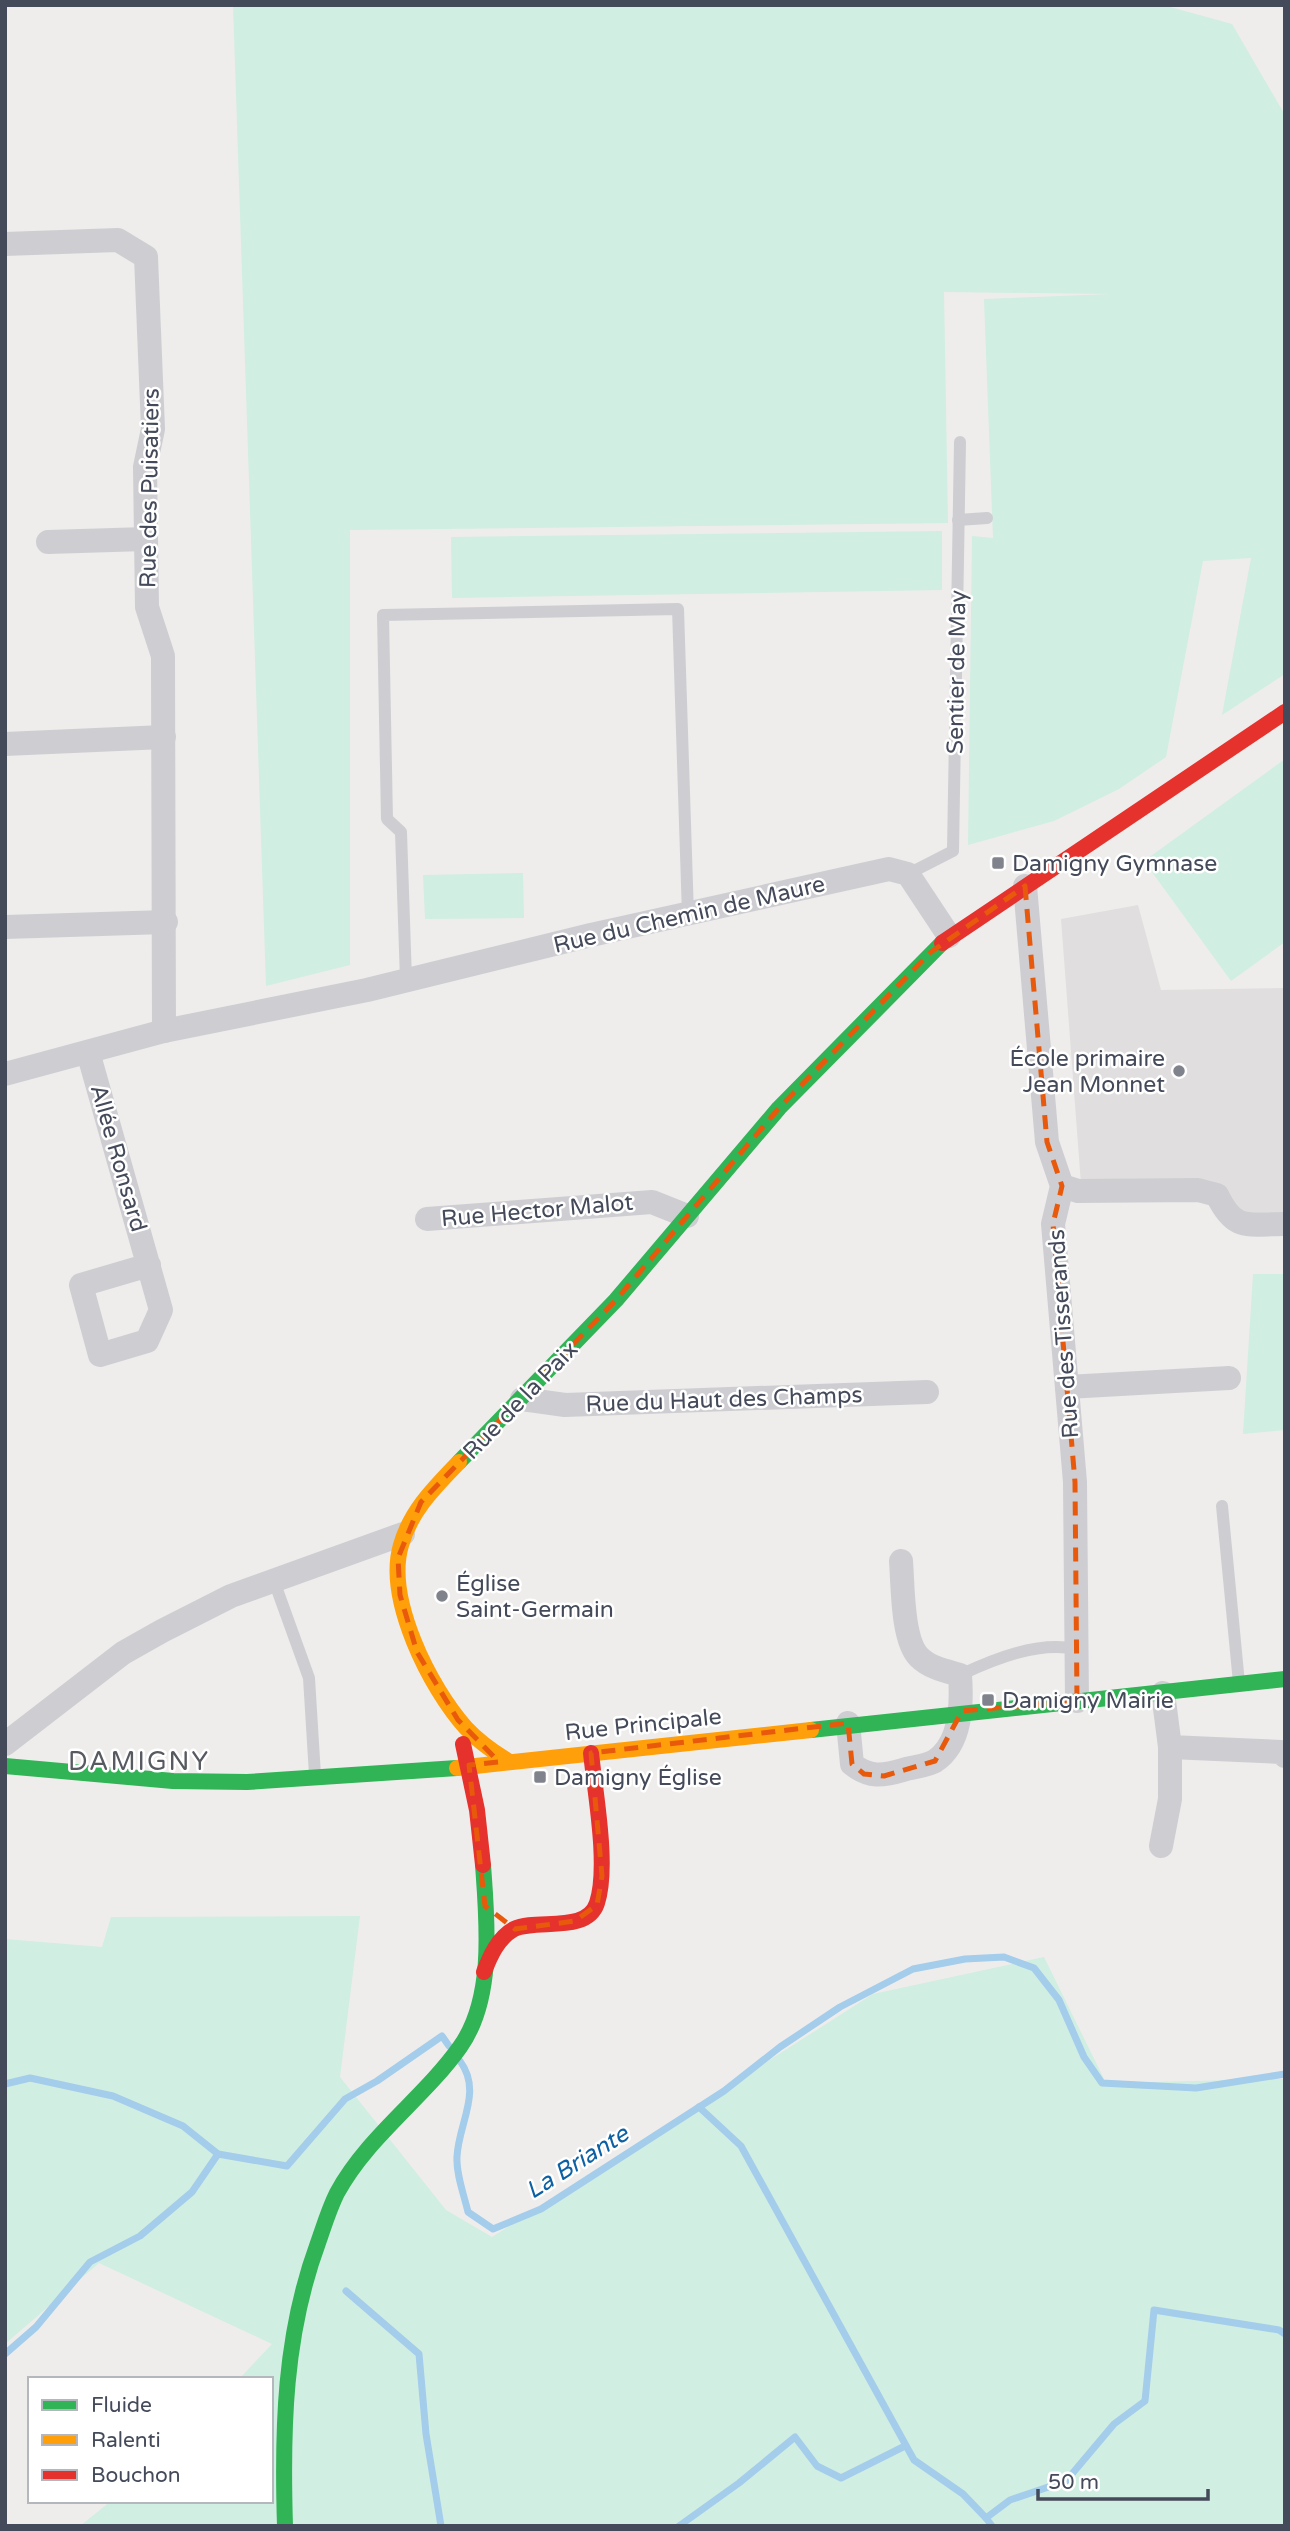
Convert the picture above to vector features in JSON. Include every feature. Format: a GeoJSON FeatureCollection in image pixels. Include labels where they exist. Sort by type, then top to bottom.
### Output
{"type":"FeatureCollection","features":[{"type":"Feature","properties":{"kind":"street","name":"Rue des Puisatiers"},"geometry":{"type":"LineString","coordinates":[[5,244],[118,240],[146,257],[153,429],[145,467],[147,607],[163,656],[166,922],[164,1031]]}},
{"type":"Feature","properties":{"kind":"street"},"geometry":{"type":"LineString","coordinates":[[48,542],[146,539]]}},
{"type":"Feature","properties":{"kind":"street"},"geometry":{"type":"LineString","coordinates":[[908,874],[949,936],[1285,712]]}},
{"type":"Feature","properties":{"kind":"street"},"geometry":{"type":"LineString","coordinates":[[5,744],[164,737]]}},
{"type":"Feature","properties":{"kind":"street","name":"Rue du Chemin de Maure"},"geometry":{"type":"LineString","coordinates":[[5,1074],[164,1031],[406,980],[889,869],[908,874]]}},
{"type":"Feature","properties":{"kind":"street"},"geometry":{"type":"LineString","coordinates":[[1025,886],[1047,1142],[1062,1186],[1078,1191],[1198,1189],[1217,1195],[1227,1216],[1238,1223],[1285,1224]]}},
{"type":"Feature","properties":{"kind":"street"},"geometry":{"type":"LineString","coordinates":[[5,927],[166,922]]}},
{"type":"Feature","properties":{"kind":"street","name":"Rue de la Paix"},"geometry":{"type":"LineString","coordinates":[[403,1534],[421,1502],[616,1300],[779,1108],[949,936]]}},
{"type":"Feature","properties":{"kind":"street","name":"Allée Ronsard"},"geometry":{"type":"LineString","coordinates":[[88,1052],[149,1265]]}},
{"type":"Feature","properties":{"kind":"street","name":"Rue des Tisserands"},"geometry":{"type":"LineString","coordinates":[[1062,1186],[1054,1224],[1075,1482],[1077,1701]]}},
{"type":"Feature","properties":{"kind":"street","name":"Rue Hector Malot"},"geometry":{"type":"LineString","coordinates":[[427,1219],[652,1202],[687,1216]]}},
{"type":"Feature","properties":{"kind":"street"},"geometry":{"type":"LineString","coordinates":[[1067,1387],[1229,1378]]}},
{"type":"Feature","properties":{"kind":"street","name":"Rue du Haut des Champs"},"geometry":{"type":"LineString","coordinates":[[522,1399],[565,1405],[927,1392]]}},
{"type":"Feature","properties":{"kind":"street"},"geometry":{"type":"LineString","coordinates":[[5,1744],[123,1653],[231,1596],[403,1534]]}},
{"type":"Feature","properties":{"kind":"street"},"geometry":{"type":"LineString","coordinates":[[403,1534],[398,1558],[403,1606],[417,1652],[458,1720],[492,1754],[508,1761]]}},
{"type":"Feature","properties":{"kind":"street"},"geometry":{"type":"LineString","coordinates":[[848,1723],[852,1765],[864,1774],[884,1776],[935,1761],[947,1748],[962,1711],[960,1675],[932,1666],[919,1657],[909,1641],[901,1561]]}},
{"type":"Feature","properties":{"kind":"street","name":"Rue Principale"},"geometry":{"type":"LineString","coordinates":[[5,1766],[173,1781],[315,1778],[591,1753],[848,1723],[1285,1679]]}},
{"type":"Feature","properties":{"kind":"street"},"geometry":{"type":"LineString","coordinates":[[1161,1846],[1170,1799],[1170,1747],[1163,1693]]}},
{"type":"Feature","properties":{"kind":"street"},"geometry":{"type":"LineString","coordinates":[[458,1720],[469,1765],[485,1906],[484,1972]]}},
{"type":"Feature","properties":{"kind":"street"},"geometry":{"type":"LineString","coordinates":[[1170,1747],[1281,1752],[1285,1756]]}},
{"type":"Feature","properties":{"kind":"street"},"geometry":{"type":"LineString","coordinates":[[485,1906],[498,1921],[515,1929],[575,1921],[589,1915],[597,1905],[601,1876],[591,1753]]}},
{"type":"Feature","properties":{"kind":"street"},"geometry":{"type":"LineString","coordinates":[[285,2526],[281,2428],[287,2354],[314,2250],[339,2190],[380,2136],[469,2035],[492,1950],[515,1929]]}},
{"type":"Feature","properties":{"kind":"lane","name":"Sentier de May"},"geometry":{"type":"LineString","coordinates":[[908,874],[953,851],[960,442]]}},
{"type":"Feature","properties":{"kind":"lane"},"geometry":{"type":"LineString","coordinates":[[958,520],[987,518]]}},
{"type":"Feature","properties":{"kind":"lane"},"geometry":{"type":"LineString","coordinates":[[406,980],[401,832],[387,819],[383,615],[678,609],[688,915]]}},
{"type":"Feature","properties":{"kind":"lane"},"geometry":{"type":"LineString","coordinates":[[1222,1506],[1240,1685]]}},
{"type":"Feature","properties":{"kind":"lane"},"geometry":{"type":"LineString","coordinates":[[274,1581],[309,1678],[315,1778]]}},
{"type":"Feature","properties":{"kind":"lane"},"geometry":{"type":"LineString","coordinates":[[960,1675],[995,1658],[1060,1646],[1076,1649]]}},
{"type":"Feature","properties":{"kind":"highlighted area"},"geometry":{"type":"Polygon","coordinates":[[[1025,886],[1047,1142],[1062,1186],[1053,1224],[1075,1482],[1077,1701],[962,1711],[935,1761],[884,1776],[864,1774],[852,1764],[848,1723],[591,1753],[602,1876],[597,1905],[575,1921],[515,1929],[485,1906],[469,1765],[499,1762],[458,1720],[417,1652],[400,1595],[398,1558],[421,1502],[616,1300],[779,1108],[931,952],[1025,886]]]}},
{"type":"Feature","properties":{"kind":"shaded area","name":"École primaire Jean Monnet"},"geometry":{"type":"Polygon","coordinates":[[[1138,905],[1161,990],[1285,988],[1285,1215],[1234,1215],[1223,1189],[1081,1184],[1061,919],[1138,905]]]}},
{"type":"Feature","properties":{"kind":"green space"},"geometry":{"type":"Polygon","coordinates":[[[233,5],[1163,5],[1232,24],[1285,115],[1285,674],[1222,715],[1251,558],[1203,561],[1166,757],[1119,789],[1054,821],[968,845],[972,536],[993,538],[984,299],[1111,294],[944,292],[948,523],[350,530],[350,965],[266,986],[233,5]]]}},
{"type":"Feature","properties":{"kind":"green space"},"geometry":{"type":"Polygon","coordinates":[[[942,531],[942,590],[452,598],[451,537],[942,531]]]}},
{"type":"Feature","properties":{"kind":"green space"},"geometry":{"type":"Polygon","coordinates":[[[1285,759],[1285,942],[1231,981],[1144,861],[1285,759]]]}},
{"type":"Feature","properties":{"kind":"green space"},"geometry":{"type":"Polygon","coordinates":[[[523,873],[524,918],[425,919],[423,875],[523,873]]]}},
{"type":"Feature","properties":{"kind":"green space"},"geometry":{"type":"Polygon","coordinates":[[[1253,1274],[1285,1274],[1285,1430],[1243,1434],[1253,1274]]]}},
{"type":"Feature","properties":{"kind":"green space"},"geometry":{"type":"Polygon","coordinates":[[[360,1916],[340,2077],[446,2210],[492,2237],[873,1994],[1044,1957],[1106,2083],[1285,2079],[1285,2526],[80,2526],[109,2503],[273,2503],[273,2377],[241,2377],[272,2344],[99,2263],[5,2344],[5,1939],[102,1947],[111,1917],[360,1916]]]}},
{"type":"Feature","properties":{"kind":"waterway","name":"La Briante"},"geometry":{"type":"LineString","coordinates":[[460,2061],[467,2073],[469,2096],[458,2145],[459,2177],[468,2212],[493,2229],[541,2209],[724,2091],[780,2047],[840,2007],[913,1969],[965,1959],[1004,1957],[1034,1968],[1059,2000],[1084,2057],[1102,2083],[1196,2088],[1285,2074]]}},
{"type":"Feature","properties":{"kind":"waterway","name":"La Briante"},"geometry":{"type":"LineString","coordinates":[[5,2084],[30,2078],[113,2096],[183,2126],[218,2154],[287,2166],[345,2099],[377,2081],[442,2036],[449,2046]]}},
{"type":"Feature","properties":{"kind":"waterway"},"geometry":{"type":"LineString","coordinates":[[699,2107],[741,2146],[914,2460],[963,2494],[986,2518]]}},
{"type":"Feature","properties":{"kind":"waterway"},"geometry":{"type":"LineString","coordinates":[[5,2354],[36,2327],[90,2262],[140,2236],[192,2192],[218,2154]]}},
{"type":"Feature","properties":{"kind":"waterway"},"geometry":{"type":"LineString","coordinates":[[346,2291],[419,2354],[426,2434],[441,2526]]}},
{"type":"Feature","properties":{"kind":"waterway"},"geometry":{"type":"LineString","coordinates":[[992,2526],[986,2518],[1010,2500],[1066,2481],[1114,2424],[1145,2401],[1154,2310],[1279,2330],[1285,2334]]}},
{"type":"Feature","properties":{"kind":"waterway"},"geometry":{"type":"LineString","coordinates":[[679,2526],[739,2483],[795,2437],[817,2466],[841,2478],[905,2446]]}},
{"type":"Feature","properties":{"kind":"traffic: fast"},"geometry":{"type":"LineString","coordinates":[[459,1462],[616,1300],[779,1108],[942,943]]}},
{"type":"Feature","properties":{"kind":"traffic: fast"},"geometry":{"type":"LineString","coordinates":[[811,1730],[1285,1679]]}},
{"type":"Feature","properties":{"kind":"traffic: fast"},"geometry":{"type":"LineString","coordinates":[[5,1766],[173,1781],[247,1782],[457,1768]]}},
{"type":"Feature","properties":{"kind":"traffic: fast"},"geometry":{"type":"LineString","coordinates":[[285,2526],[284,2454],[288,2383],[298,2312],[307,2278],[332,2205],[350,2172],[380,2135],[430,2084],[460,2047],[471,2027],[479,2006],[486,1959],[483,1865]]}},
{"type":"Feature","properties":{"kind":"traffic: slow"},"geometry":{"type":"LineString","coordinates":[[459,1462],[425,1500],[405,1532],[398,1567],[399,1591],[414,1642],[438,1690],[471,1733],[508,1761]]}},
{"type":"Feature","properties":{"kind":"traffic: slow"},"geometry":{"type":"LineString","coordinates":[[457,1768],[811,1730]]}},
{"type":"Feature","properties":{"kind":"traffic: jam"},"geometry":{"type":"LineString","coordinates":[[942,943],[1285,712]]}},
{"type":"Feature","properties":{"kind":"traffic: jam"},"geometry":{"type":"LineString","coordinates":[[463,1744],[477,1810],[483,1865]]}},
{"type":"Feature","properties":{"kind":"traffic: jam"},"geometry":{"type":"LineString","coordinates":[[484,1972],[499,1942],[514,1929],[583,1919],[592,1913],[597,1903],[602,1870],[591,1753]]}},
{"type":"Feature","properties":{"kind":"place","name":"Damigny Gymnase"},"geometry":{"type":"Point","coordinates":[998,863]}},
{"type":"Feature","properties":{"kind":"place","name":"École primaire Jean Monnet"},"geometry":{"type":"Point","coordinates":[1179,1071]}},
{"type":"Feature","properties":{"kind":"place","name":"Église Saint-Germain"},"geometry":{"type":"Point","coordinates":[442,1596]}},
{"type":"Feature","properties":{"kind":"place","name":"Damigny Mairie"},"geometry":{"type":"Point","coordinates":[988,1700]}},
{"type":"Feature","properties":{"kind":"place","name":"Damigny Église"},"geometry":{"type":"Point","coordinates":[540,1777]}},
{"type":"Feature","properties":{"kind":"district","name":"DAMIGNY"},"geometry":{"type":"Point","coordinates":[139,1761]}}]}
